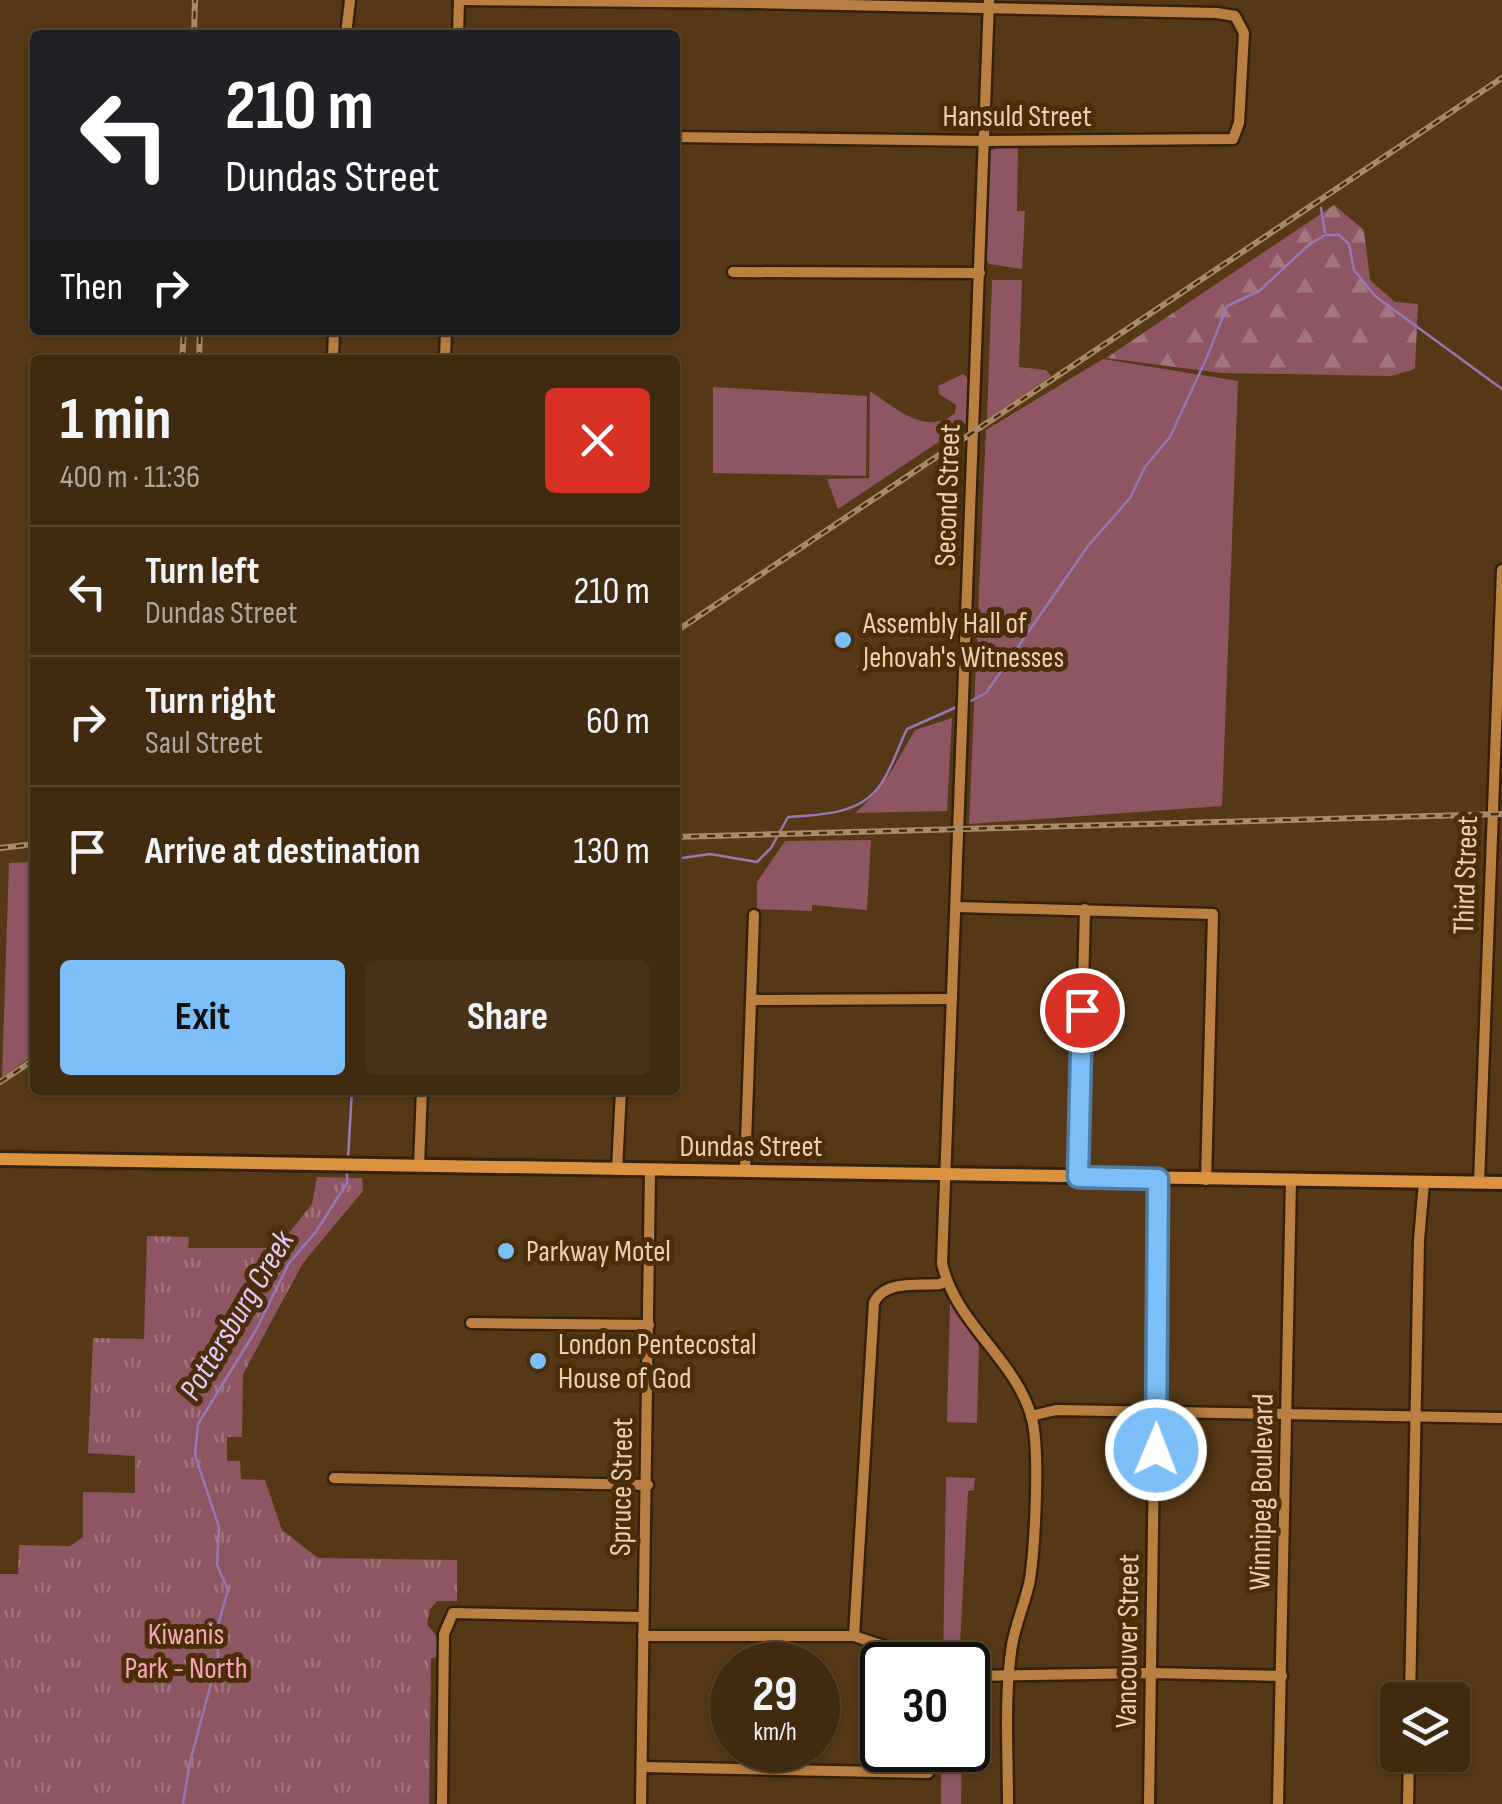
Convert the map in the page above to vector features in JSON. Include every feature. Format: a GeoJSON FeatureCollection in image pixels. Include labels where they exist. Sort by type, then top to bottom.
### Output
{"type":"FeatureCollection","features":[{"type":"Feature","properties":{"kind":"main road","name":"Dundas Street"},"geometry":{"type":"LineString","coordinates":[[0,1159],[1502,1183]]}},
{"type":"Feature","properties":{"kind":"street"},"geometry":{"type":"LineString","coordinates":[[347,30],[350,0]]}},
{"type":"Feature","properties":{"kind":"street"},"geometry":{"type":"LineString","coordinates":[[458,30],[459,0],[989,4]]}},
{"type":"Feature","properties":{"kind":"street","name":"Hansuld Street"},"geometry":{"type":"LineString","coordinates":[[680,137],[1210,142],[1233,139],[1239,123],[1244,33],[1235,16],[989,4]]}},
{"type":"Feature","properties":{"kind":"street","name":"Second Street"},"geometry":{"type":"LineString","coordinates":[[946,1281],[942,1263],[989,4]]}},
{"type":"Feature","properties":{"kind":"street"},"geometry":{"type":"LineString","coordinates":[[733,272],[980,273]]}},
{"type":"Feature","properties":{"kind":"street","name":"Third Street"},"geometry":{"type":"LineString","coordinates":[[1479,1183],[1502,570]]}},
{"type":"Feature","properties":{"kind":"street"},"geometry":{"type":"LineString","coordinates":[[956,907],[1213,914],[1206,1180]]}},
{"type":"Feature","properties":{"kind":"street"},"geometry":{"type":"LineString","coordinates":[[1078,1177],[1085,910]]}},
{"type":"Feature","properties":{"kind":"street"},"geometry":{"type":"LineString","coordinates":[[746,1171],[754,915]]}},
{"type":"Feature","properties":{"kind":"street"},"geometry":{"type":"LineString","coordinates":[[753,1000],[952,999]]}},
{"type":"Feature","properties":{"kind":"street"},"geometry":{"type":"LineString","coordinates":[[419,1166],[422,1095]]}},
{"type":"Feature","properties":{"kind":"street"},"geometry":{"type":"LineString","coordinates":[[617,1170],[621,1095]]}},
{"type":"Feature","properties":{"kind":"street","name":"Spruce Street"},"geometry":{"type":"LineString","coordinates":[[640,1804],[650,1171]]}},
{"type":"Feature","properties":{"kind":"street","name":"Vancouver Street"},"geometry":{"type":"LineString","coordinates":[[1149,1804],[1158,1179]]}},
{"type":"Feature","properties":{"kind":"street","name":"Winnipeg Boulevard"},"geometry":{"type":"LineString","coordinates":[[1278,1804],[1291,1180]]}},
{"type":"Feature","properties":{"kind":"street"},"geometry":{"type":"LineString","coordinates":[[1410,1682],[1419,1240],[1424,1182]]}},
{"type":"Feature","properties":{"kind":"street"},"geometry":{"type":"LineString","coordinates":[[854,1636],[874,1303],[879,1292],[888,1288],[946,1281],[960,1307],[1022,1393],[1035,1435],[1030,1582],[1012,1642],[1009,1678],[1008,1804]]}},
{"type":"Feature","properties":{"kind":"street"},"geometry":{"type":"LineString","coordinates":[[471,1322],[649,1325]]}},
{"type":"Feature","properties":{"kind":"street"},"geometry":{"type":"LineString","coordinates":[[1031,1416],[1056,1410],[1502,1418]]}},
{"type":"Feature","properties":{"kind":"street"},"geometry":{"type":"LineString","coordinates":[[334,1478],[648,1485]]}},
{"type":"Feature","properties":{"kind":"street"},"geometry":{"type":"LineString","coordinates":[[442,1804],[444,1634],[453,1613],[643,1617]]}},
{"type":"Feature","properties":{"kind":"street"},"geometry":{"type":"LineString","coordinates":[[643,1636],[854,1636],[873,1642]]}},
{"type":"Feature","properties":{"kind":"street"},"geometry":{"type":"LineString","coordinates":[[990,1677],[1152,1673],[1282,1676]]}},
{"type":"Feature","properties":{"kind":"street"},"geometry":{"type":"LineString","coordinates":[[642,1768],[928,1773]]}},
{"type":"Feature","properties":{"kind":"street"},"geometry":{"type":"LineString","coordinates":[[1408,1804],[1409,1772]]}},
{"type":"Feature","properties":{"kind":"green space"},"geometry":{"type":"Polygon","coordinates":[[[1018,145],[1017,211],[1025,211],[1022,269],[989,264],[987,260],[990,151],[1018,145]]]}},
{"type":"Feature","properties":{"kind":"green space"},"geometry":{"type":"Polygon","coordinates":[[[1334,205],[1364,230],[1370,280],[1395,302],[1418,304],[1415,369],[1391,376],[1221,373],[1106,358],[1334,205]]]}},
{"type":"Feature","properties":{"kind":"green space"},"geometry":{"type":"Polygon","coordinates":[[[992,280],[1022,280],[1019,367],[1046,370],[1051,376],[987,419],[992,280]]]}},
{"type":"Feature","properties":{"kind":"green space"},"geometry":{"type":"Polygon","coordinates":[[[1103,359],[1238,381],[1222,806],[969,824],[986,430],[1103,359]]]}},
{"type":"Feature","properties":{"kind":"green space"},"geometry":{"type":"Polygon","coordinates":[[[963,374],[969,379],[967,423],[838,509],[827,479],[869,478],[870,391],[911,417],[944,420],[955,413],[956,405],[939,394],[938,386],[963,374]]]}},
{"type":"Feature","properties":{"kind":"green space"},"geometry":{"type":"Polygon","coordinates":[[[713,387],[867,396],[866,476],[713,473],[713,387]]]}},
{"type":"Feature","properties":{"kind":"green space"},"geometry":{"type":"Polygon","coordinates":[[[952,718],[947,811],[855,813],[882,785],[915,730],[952,718]]]}},
{"type":"Feature","properties":{"kind":"green space"},"geometry":{"type":"Polygon","coordinates":[[[871,840],[867,910],[812,905],[812,911],[757,909],[757,882],[785,841],[871,840]]]}},
{"type":"Feature","properties":{"kind":"green space"},"geometry":{"type":"Polygon","coordinates":[[[30,862],[30,1057],[2,1077],[9,863],[30,862]]]}},
{"type":"Feature","properties":{"kind":"green space","name":"Kiwanis Park - North"},"geometry":{"type":"Polygon","coordinates":[[[317,1177],[362,1178],[363,1191],[303,1263],[243,1374],[242,1437],[227,1437],[227,1461],[240,1461],[241,1479],[265,1480],[282,1530],[318,1558],[457,1560],[457,1601],[437,1601],[430,1609],[427,1624],[440,1641],[440,1657],[431,1658],[429,1804],[0,1804],[0,1574],[18,1574],[19,1545],[70,1546],[83,1537],[83,1492],[135,1493],[135,1456],[88,1453],[93,1338],[144,1339],[147,1236],[189,1237],[188,1248],[277,1248],[312,1204],[317,1177]]]}},
{"type":"Feature","properties":{"kind":"green space"},"geometry":{"type":"Polygon","coordinates":[[[950,1303],[979,1345],[977,1423],[947,1422],[950,1303]]]}},
{"type":"Feature","properties":{"kind":"green space"},"geometry":{"type":"Polygon","coordinates":[[[946,1477],[975,1478],[974,1490],[968,1491],[960,1642],[943,1642],[946,1477]]]}},
{"type":"Feature","properties":{"kind":"green space"},"geometry":{"type":"Polygon","coordinates":[[[941,1772],[962,1772],[961,1804],[941,1804],[941,1772]]]}},
{"type":"Feature","properties":{"kind":"waterway"},"geometry":{"type":"LineString","coordinates":[[1321,208],[1325,232]]}},
{"type":"Feature","properties":{"kind":"waterway","name":"Pottersburg Creek"},"geometry":{"type":"LineString","coordinates":[[967,703],[986,693],[1088,546],[1130,498],[1145,467],[1170,437],[1227,306],[1259,291],[1325,235],[1339,235],[1349,244],[1354,270],[1375,296],[1502,389]]}},
{"type":"Feature","properties":{"kind":"waterway","name":"Pottersburg Creek"},"geometry":{"type":"LineString","coordinates":[[680,858],[710,854],[757,862],[771,848],[788,817],[836,812],[869,797],[887,775],[907,729],[959,706]]}},
{"type":"Feature","properties":{"kind":"waterway","name":"Pottersburg Creek"},"geometry":{"type":"LineString","coordinates":[[348,1158],[352,1095]]}},
{"type":"Feature","properties":{"kind":"waterway","name":"Pottersburg Creek"},"geometry":{"type":"LineString","coordinates":[[183,1804],[218,1657],[218,1625],[228,1590],[217,1565],[219,1527],[195,1455],[198,1424],[256,1330],[289,1263],[315,1233],[347,1183],[347,1171]]}},
{"type":"Feature","properties":{"kind":"railway"},"geometry":{"type":"LineString","coordinates":[[194,30],[195,0]]}},
{"type":"Feature","properties":{"kind":"railway"},"geometry":{"type":"LineString","coordinates":[[680,629],[1502,78]]}},
{"type":"Feature","properties":{"kind":"railway"},"geometry":{"type":"LineString","coordinates":[[182,355],[184,335]]}},
{"type":"Feature","properties":{"kind":"railway"},"geometry":{"type":"LineString","coordinates":[[199,355],[200,335]]}},
{"type":"Feature","properties":{"kind":"railway"},"geometry":{"type":"LineString","coordinates":[[680,837],[1502,814]]}},
{"type":"Feature","properties":{"kind":"railway"},"geometry":{"type":"LineString","coordinates":[[0,848],[30,845]]}},
{"type":"Feature","properties":{"kind":"railway"},"geometry":{"type":"LineString","coordinates":[[0,1082],[30,1062]]}},
{"type":"Feature","properties":{"kind":"place","name":"Assembly Hall of Jehovah's Witnesses"},"geometry":{"type":"Point","coordinates":[843,640]}},
{"type":"Feature","properties":{"kind":"place","name":"Parkway Motel"},"geometry":{"type":"Point","coordinates":[506,1251]}},
{"type":"Feature","properties":{"kind":"place","name":"London Pentecostal House of God"},"geometry":{"type":"Point","coordinates":[538,1361]}},
{"type":"Feature","properties":{"kind":"route"},"geometry":{"type":"LineString","coordinates":[[1082,1010],[1078,1177],[1158,1179],[1156,1450]]}}]}
